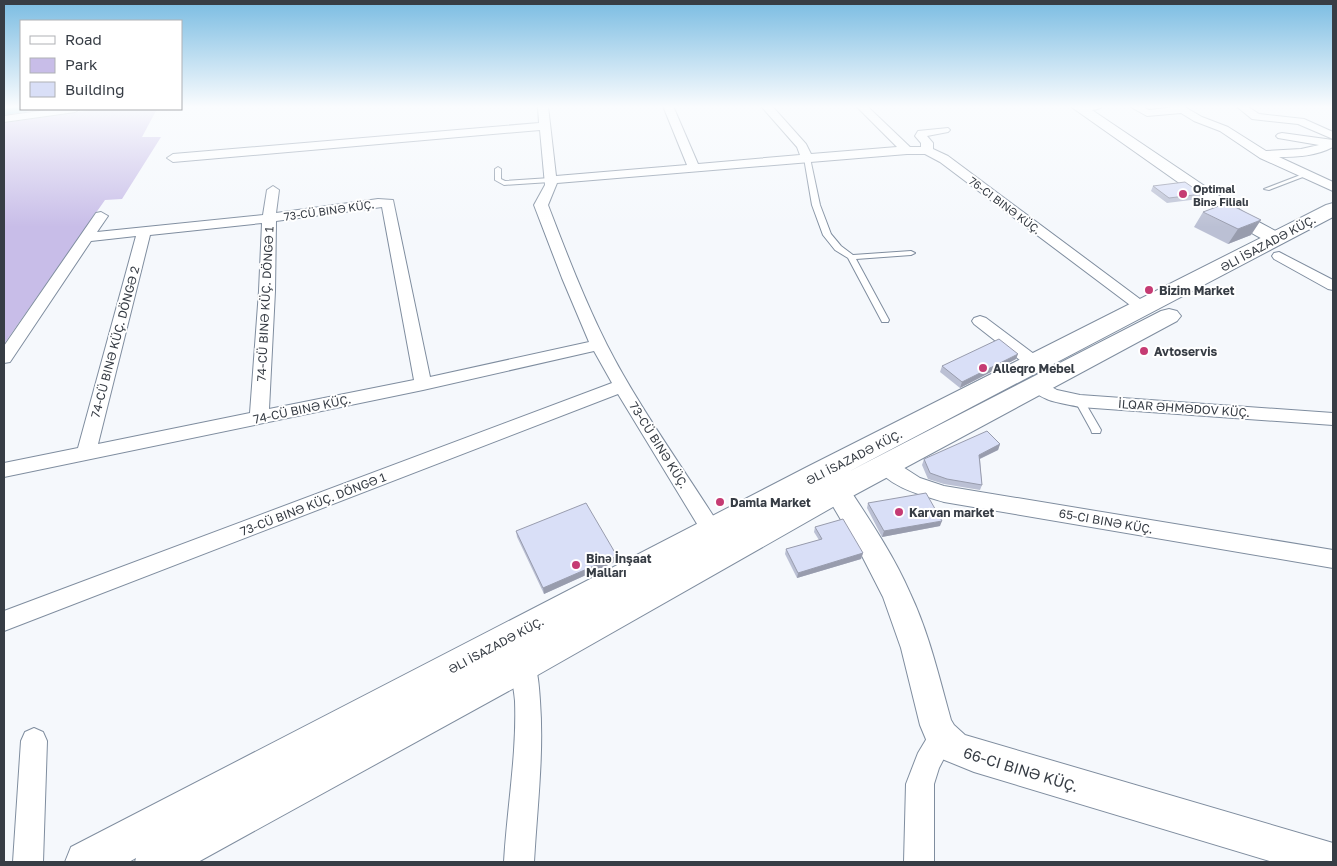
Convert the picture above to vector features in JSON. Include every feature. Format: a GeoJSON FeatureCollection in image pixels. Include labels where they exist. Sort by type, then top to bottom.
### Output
{"type":"FeatureCollection","features":[{"type":"Feature","properties":{"kind":"main road","name":"ƏLI İSAZADƏ KÜÇ."},"geometry":{"type":"LineString","coordinates":[[86,862],[712,531],[972,409],[1284,248],[1333,209]]}},
{"type":"Feature","properties":{"kind":"main road","name":"ƏLI İSAZADƏ KÜÇ."},"geometry":{"type":"LineString","coordinates":[[1038,375],[1144,308],[1333,227]]}},
{"type":"Feature","properties":{"kind":"main road","name":"ƏLI İSAZADƏ KÜÇ."},"geometry":{"type":"LineString","coordinates":[[156,862],[523,664],[885,465],[972,409]]}},
{"type":"Feature","properties":{"kind":"street"},"geometry":{"type":"LineString","coordinates":[[174,158],[308,146]]}},
{"type":"Feature","properties":{"kind":"street","name":"73-CÜ BINƏ KÜÇ."},"geometry":{"type":"LineString","coordinates":[[547,146],[550,189],[541,202],[542,209],[569,278],[599,345],[622,386],[712,531]]}},
{"type":"Feature","properties":{"kind":"street"},"geometry":{"type":"LineString","coordinates":[[685,146],[694,168]]}},
{"type":"Feature","properties":{"kind":"street"},"geometry":{"type":"LineString","coordinates":[[802,146],[808,158]]}},
{"type":"Feature","properties":{"kind":"street"},"geometry":{"type":"LineString","coordinates":[[903,146],[907,150]]}},
{"type":"Feature","properties":{"kind":"street"},"geometry":{"type":"LineString","coordinates":[[926,146],[927,151]]}},
{"type":"Feature","properties":{"kind":"street"},"geometry":{"type":"LineString","coordinates":[[1137,146],[1284,248],[1333,286]]}},
{"type":"Feature","properties":{"kind":"street"},"geometry":{"type":"LineString","coordinates":[[1252,146],[1264,154]]}},
{"type":"Feature","properties":{"kind":"street"},"geometry":{"type":"LineString","coordinates":[[1323,146],[1310,153],[1264,154],[1256,157],[1256,159],[1300,177],[1333,187]]}},
{"type":"Feature","properties":{"kind":"street"},"geometry":{"type":"LineString","coordinates":[[550,180],[907,150],[927,151],[944,159],[1144,308]]}},
{"type":"Feature","properties":{"kind":"street","name":"74-CÜ BINƏ KÜÇ. DÖNGƏ 1"},"geometry":{"type":"LineString","coordinates":[[259,418],[267,291],[269,218],[273,190]]}},
{"type":"Feature","properties":{"kind":"street","name":"73-CÜ BINƏ KÜÇ."},"geometry":{"type":"LineString","coordinates":[[87,237],[269,218],[388,203],[423,384]]}},
{"type":"Feature","properties":{"kind":"street"},"geometry":{"type":"LineString","coordinates":[[4,358],[101,216]]}},
{"type":"Feature","properties":{"kind":"street","name":"74-CÜ BINƏ KÜÇ. DÖNGƏ 2"},"geometry":{"type":"LineString","coordinates":[[86,454],[144,231]]}},
{"type":"Feature","properties":{"kind":"street"},"geometry":{"type":"LineString","coordinates":[[980,321],[1038,375]]}},
{"type":"Feature","properties":{"kind":"street","name":"74-CÜ BINƏ KÜÇ."},"geometry":{"type":"LineString","coordinates":[[4,470],[423,384],[599,345]]}},
{"type":"Feature","properties":{"kind":"street","name":"İLQAR ƏHMƏDOV KÜÇ."},"geometry":{"type":"LineString","coordinates":[[1038,375],[1052,395],[1080,401],[1333,419]]}},
{"type":"Feature","properties":{"kind":"street","name":"73-CÜ BINƏ KÜÇ. DÖNGƏ 1"},"geometry":{"type":"LineString","coordinates":[[4,621],[622,386]]}},
{"type":"Feature","properties":{"kind":"street","name":"65-CI BINƏ KÜÇ."},"geometry":{"type":"LineString","coordinates":[[885,465],[899,478],[915,486],[944,494],[1333,559]]}},
{"type":"Feature","properties":{"kind":"street"},"geometry":{"type":"LineString","coordinates":[[837,491],[871,546],[896,595],[916,648],[936,725],[942,737],[954,747],[974,756],[1333,862]]}},
{"type":"Feature","properties":{"kind":"street"},"geometry":{"type":"LineString","coordinates":[[519,862],[528,727],[528,693],[523,664]]}},
{"type":"Feature","properties":{"kind":"street"},"geometry":{"type":"LineString","coordinates":[[919,862],[920,784],[927,762],[942,737]]}},
{"type":"Feature","properties":{"kind":"street"},"geometry":{"type":"LineString","coordinates":[[28,862],[34,742]]}},
{"type":"Feature","properties":{"kind":"lane"},"geometry":{"type":"LineString","coordinates":[[808,158],[816,204],[827,235],[838,248],[851,257],[885,320]]}},
{"type":"Feature","properties":{"kind":"lane"},"geometry":{"type":"LineString","coordinates":[[498,169],[498,180],[504,182],[550,180]]}},
{"type":"Feature","properties":{"kind":"lane"},"geometry":{"type":"LineString","coordinates":[[1267,189],[1300,177]]}},
{"type":"Feature","properties":{"kind":"lane"},"geometry":{"type":"LineString","coordinates":[[851,257],[911,253]]}},
{"type":"Feature","properties":{"kind":"lane"},"geometry":{"type":"LineString","coordinates":[[1080,401],[1096,430]]}},
{"type":"Feature","properties":{"kind":"green space"},"geometry":{"type":"Polygon","coordinates":[[[4,146],[155,146],[122,199],[105,200],[4,344],[4,146]]]}},
{"type":"Feature","properties":{"kind":"building"},"geometry":{"type":"Polygon","coordinates":[[[1185,182],[1202,194],[1169,198],[1153,186],[1185,182]]]}},
{"type":"Feature","properties":{"kind":"building"},"geometry":{"type":"Polygon","coordinates":[[[1227,203],[1261,220],[1238,229],[1203,212],[1227,203]]]}},
{"type":"Feature","properties":{"kind":"building"},"geometry":{"type":"Polygon","coordinates":[[[999,339],[1018,354],[962,382],[942,366],[999,339]]]}},
{"type":"Feature","properties":{"kind":"building"},"geometry":{"type":"Polygon","coordinates":[[[987,431],[1000,444],[979,455],[982,485],[947,479],[930,473],[924,459],[987,431]]]}},
{"type":"Feature","properties":{"kind":"building"},"geometry":{"type":"Polygon","coordinates":[[[926,493],[942,521],[884,531],[868,503],[926,493]]]}},
{"type":"Feature","properties":{"kind":"building"},"geometry":{"type":"Polygon","coordinates":[[[586,503],[617,556],[543,588],[516,531],[586,503]]]}},
{"type":"Feature","properties":{"kind":"building"},"geometry":{"type":"Polygon","coordinates":[[[843,519],[863,553],[798,573],[786,549],[822,539],[815,527],[843,519]]]}},
{"type":"Feature","properties":{"kind":"place","name":"Optimal Binə Filialı"},"geometry":{"type":"Point","coordinates":[1183,194]}},
{"type":"Feature","properties":{"kind":"place","name":"Bizim Market"},"geometry":{"type":"Point","coordinates":[1149,290]}},
{"type":"Feature","properties":{"kind":"place","name":"Avtoservis"},"geometry":{"type":"Point","coordinates":[1144,351]}},
{"type":"Feature","properties":{"kind":"place","name":"Alleqro Mebel"},"geometry":{"type":"Point","coordinates":[983,368]}},
{"type":"Feature","properties":{"kind":"place","name":"Damla Market"},"geometry":{"type":"Point","coordinates":[720,502]}},
{"type":"Feature","properties":{"kind":"place","name":"Karvan market"},"geometry":{"type":"Point","coordinates":[899,512]}},
{"type":"Feature","properties":{"kind":"place","name":"Binə İnşaat Malları"},"geometry":{"type":"Point","coordinates":[576,565]}}]}
